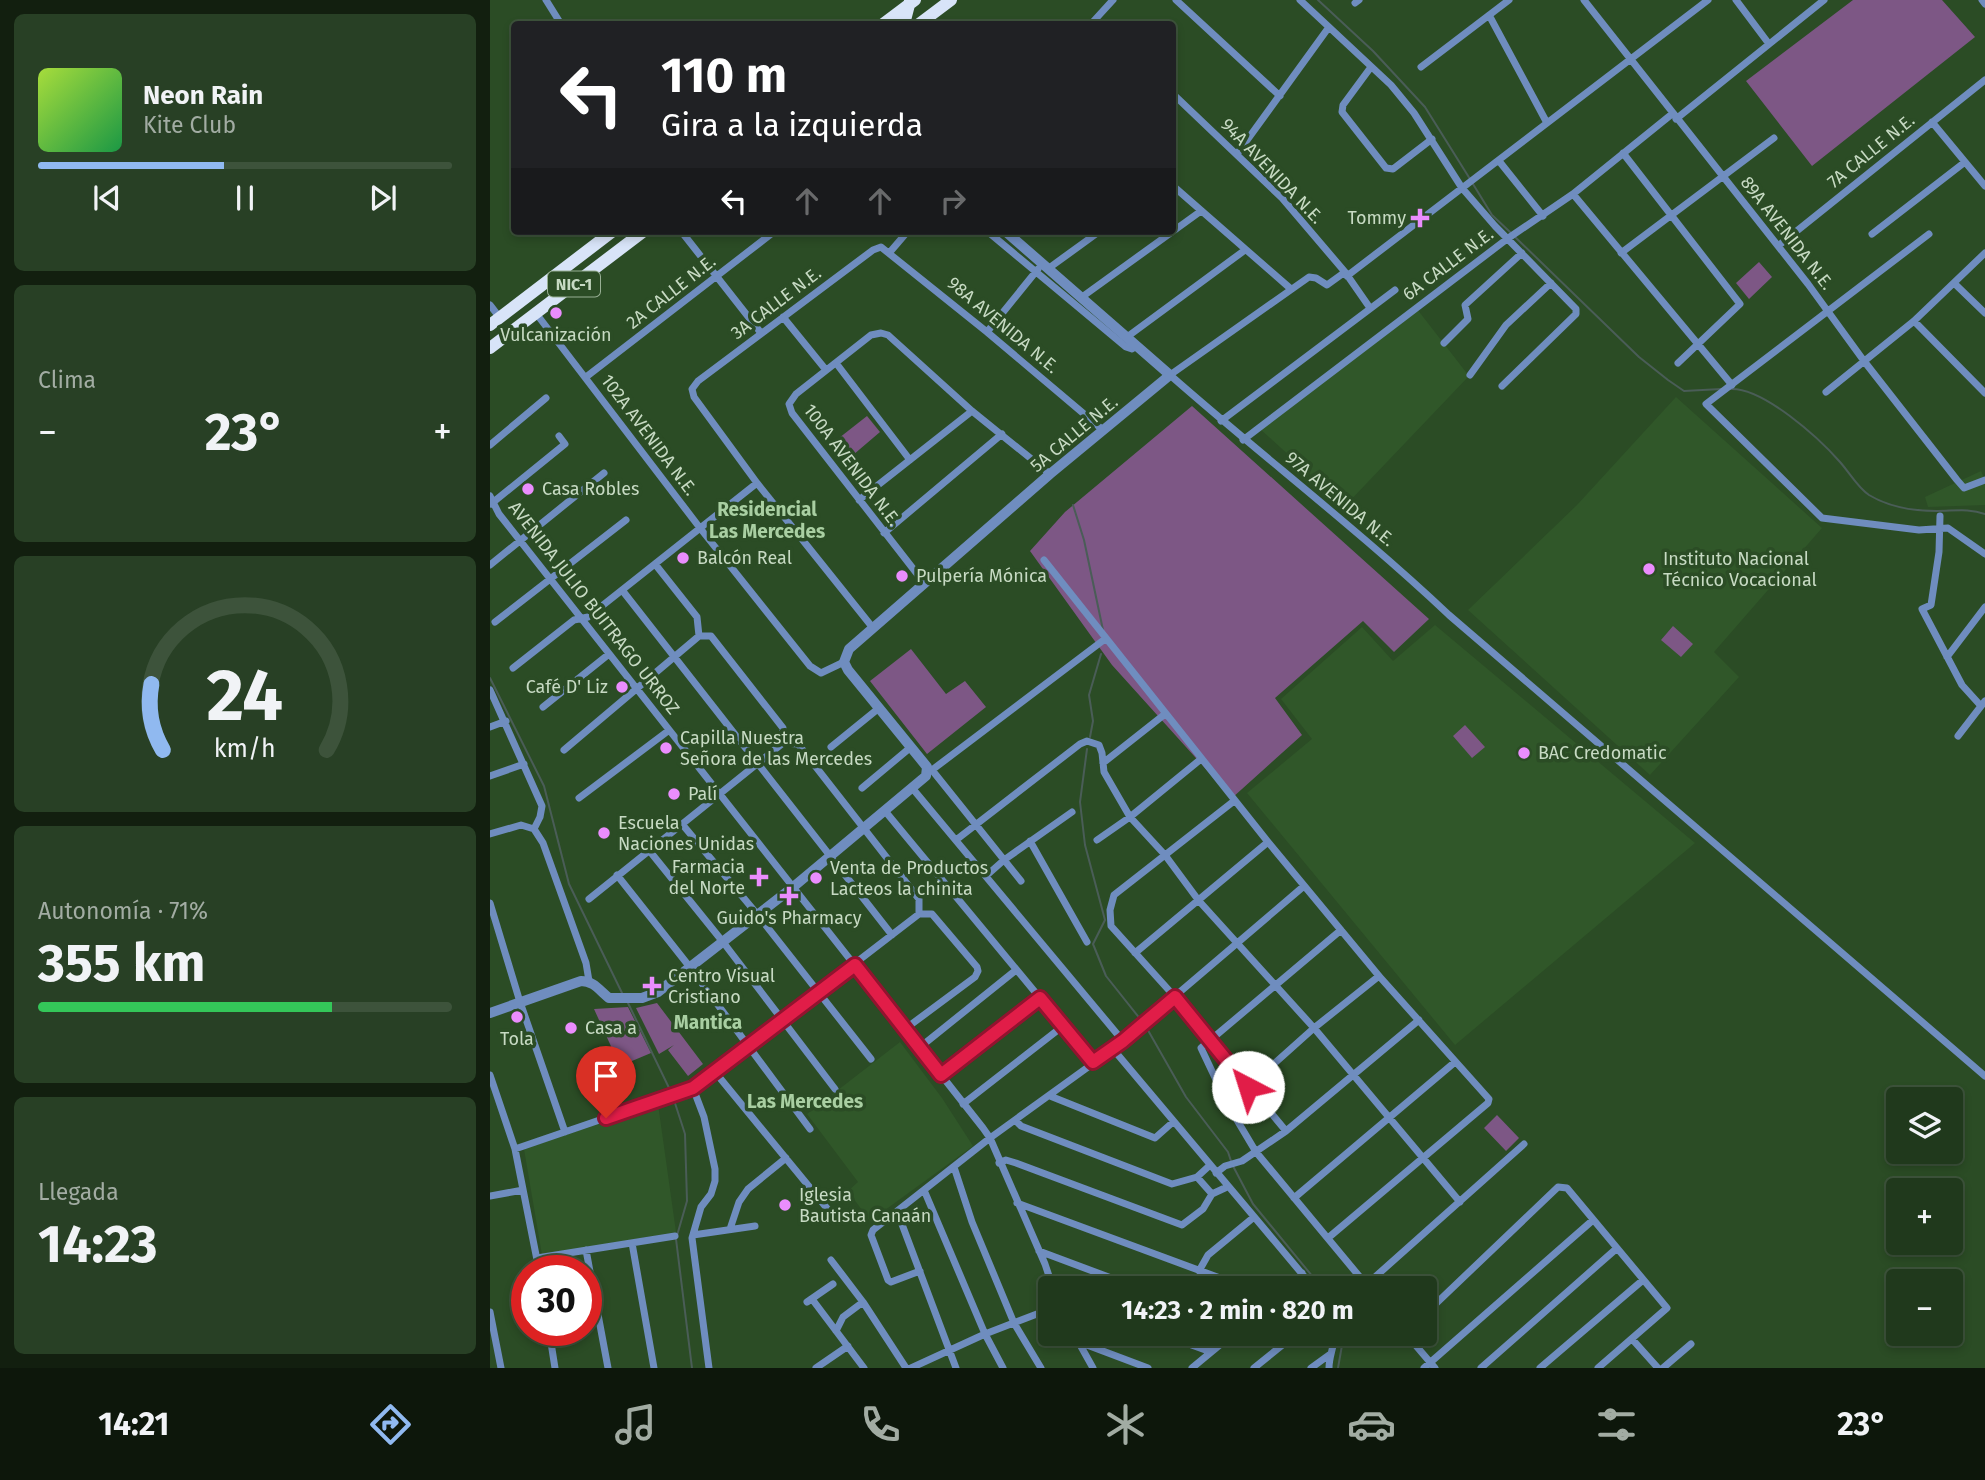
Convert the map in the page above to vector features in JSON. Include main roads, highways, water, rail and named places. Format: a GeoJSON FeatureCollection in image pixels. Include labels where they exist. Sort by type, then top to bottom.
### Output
{"type":"FeatureCollection","features":[{"type":"Feature","properties":{"kind":"highway"},"geometry":{"type":"LineString","coordinates":[[923,21],[951,0]]}},
{"type":"Feature","properties":{"kind":"highway"},"geometry":{"type":"LineString","coordinates":[[889,21],[909,1]]}},
{"type":"Feature","properties":{"kind":"highway"},"geometry":{"type":"LineString","coordinates":[[905,21],[909,1]]}},
{"type":"Feature","properties":{"kind":"highway","name":"NIC-1"},"geometry":{"type":"LineString","coordinates":[[495,322],[608,235]]}},
{"type":"Feature","properties":{"kind":"highway","name":"NIC-1"},"geometry":{"type":"LineString","coordinates":[[490,348],[639,235]]}},
{"type":"Feature","properties":{"kind":"waterway"},"geometry":{"type":"LineString","coordinates":[[1318,0],[1373,51],[1425,107],[1470,179]]}},
{"type":"Feature","properties":{"kind":"waterway"},"geometry":{"type":"LineString","coordinates":[[1473,184],[1492,215],[1510,232]]}},
{"type":"Feature","properties":{"kind":"waterway"},"geometry":{"type":"LineString","coordinates":[[1514,236],[1639,357],[1668,380],[1684,391],[1721,389]]}},
{"type":"Feature","properties":{"kind":"waterway"},"geometry":{"type":"LineString","coordinates":[[1730,389],[1758,396],[1790,416],[1831,452],[1861,488],[1877,499],[1911,509],[1967,510],[1985,514]]}},
{"type":"Feature","properties":{"kind":"waterway"},"geometry":{"type":"LineString","coordinates":[[1073,505],[1084,540],[1103,630]]}},
{"type":"Feature","properties":{"kind":"waterway"},"geometry":{"type":"LineString","coordinates":[[1090,737],[1093,721],[1089,695],[1101,654]]}},
{"type":"Feature","properties":{"kind":"waterway"},"geometry":{"type":"LineString","coordinates":[[490,678],[544,786],[569,884],[623,995]]}},
{"type":"Feature","properties":{"kind":"waterway"},"geometry":{"type":"LineString","coordinates":[[1087,749],[1080,802],[1085,845],[1105,920],[1093,944],[1106,976],[1141,1020]]}},
{"type":"Feature","properties":{"kind":"waterway"},"geometry":{"type":"LineString","coordinates":[[628,1003],[671,1092]]}},
{"type":"Feature","properties":{"kind":"waterway"},"geometry":{"type":"LineString","coordinates":[[1145,1025],[1186,1097],[1228,1152],[1231,1161]]}},
{"type":"Feature","properties":{"kind":"waterway"},"geometry":{"type":"LineString","coordinates":[[673,1097],[685,1134],[687,1201],[676,1239],[692,1368]]}},
{"type":"Feature","properties":{"kind":"waterway"},"geometry":{"type":"LineString","coordinates":[[1233,1166],[1253,1204],[1312,1276]]}},
{"type":"Feature","properties":{"kind":"waterway"},"geometry":{"type":"LineString","coordinates":[[1338,1368],[1342,1346]]}},
{"type":"Feature","properties":{"kind":"place","name":"Tommy"},"geometry":{"type":"Point","coordinates":[1420,218]}},
{"type":"Feature","properties":{"kind":"place","name":"Vulcanización"},"geometry":{"type":"Point","coordinates":[556,313]}},
{"type":"Feature","properties":{"kind":"place","name":"Casa Robles"},"geometry":{"type":"Point","coordinates":[528,489]}},
{"type":"Feature","properties":{"kind":"place","name":"Balcón Real"},"geometry":{"type":"Point","coordinates":[683,558]}},
{"type":"Feature","properties":{"kind":"place","name":"Instituto Nacional Técnico Vocacional"},"geometry":{"type":"Point","coordinates":[1649,569]}},
{"type":"Feature","properties":{"kind":"place","name":"Pulpería Mónica"},"geometry":{"type":"Point","coordinates":[902,576]}},
{"type":"Feature","properties":{"kind":"place","name":"Café D' Liz"},"geometry":{"type":"Point","coordinates":[622,687]}},
{"type":"Feature","properties":{"kind":"place","name":"Capilla Nuestra Señora de las Mercedes"},"geometry":{"type":"Point","coordinates":[666,748]}},
{"type":"Feature","properties":{"kind":"place","name":"BAC Credomatic"},"geometry":{"type":"Point","coordinates":[1524,753]}},
{"type":"Feature","properties":{"kind":"place","name":"Palí"},"geometry":{"type":"Point","coordinates":[674,794]}},
{"type":"Feature","properties":{"kind":"place","name":"Escuela Naciones Unidas"},"geometry":{"type":"Point","coordinates":[604,833]}},
{"type":"Feature","properties":{"kind":"place","name":"Farmacia del Norte"},"geometry":{"type":"Point","coordinates":[759,877]}},
{"type":"Feature","properties":{"kind":"place","name":"Venta de Productos Lacteos la chinita"},"geometry":{"type":"Point","coordinates":[816,878]}},
{"type":"Feature","properties":{"kind":"place","name":"Guido's Pharmacy"},"geometry":{"type":"Point","coordinates":[789,896]}},
{"type":"Feature","properties":{"kind":"place","name":"Centro Visual Cristiano"},"geometry":{"type":"Point","coordinates":[652,986]}},
{"type":"Feature","properties":{"kind":"place","name":"Tola"},"geometry":{"type":"Point","coordinates":[517,1017]}},
{"type":"Feature","properties":{"kind":"place","name":"Casa a"},"geometry":{"type":"Point","coordinates":[571,1028]}},
{"type":"Feature","properties":{"kind":"place","name":"Iglesia Bautista Canaán"},"geometry":{"type":"Point","coordinates":[785,1205]}},
{"type":"Feature","properties":{"kind":"district","name":"Residencial Las Mercedes"},"geometry":{"type":"Point","coordinates":[767,520]}},
{"type":"Feature","properties":{"kind":"district","name":"Mantica"},"geometry":{"type":"Point","coordinates":[708,1022]}},
{"type":"Feature","properties":{"kind":"district","name":"Las Mercedes"},"geometry":{"type":"Point","coordinates":[805,1101]}}]}
